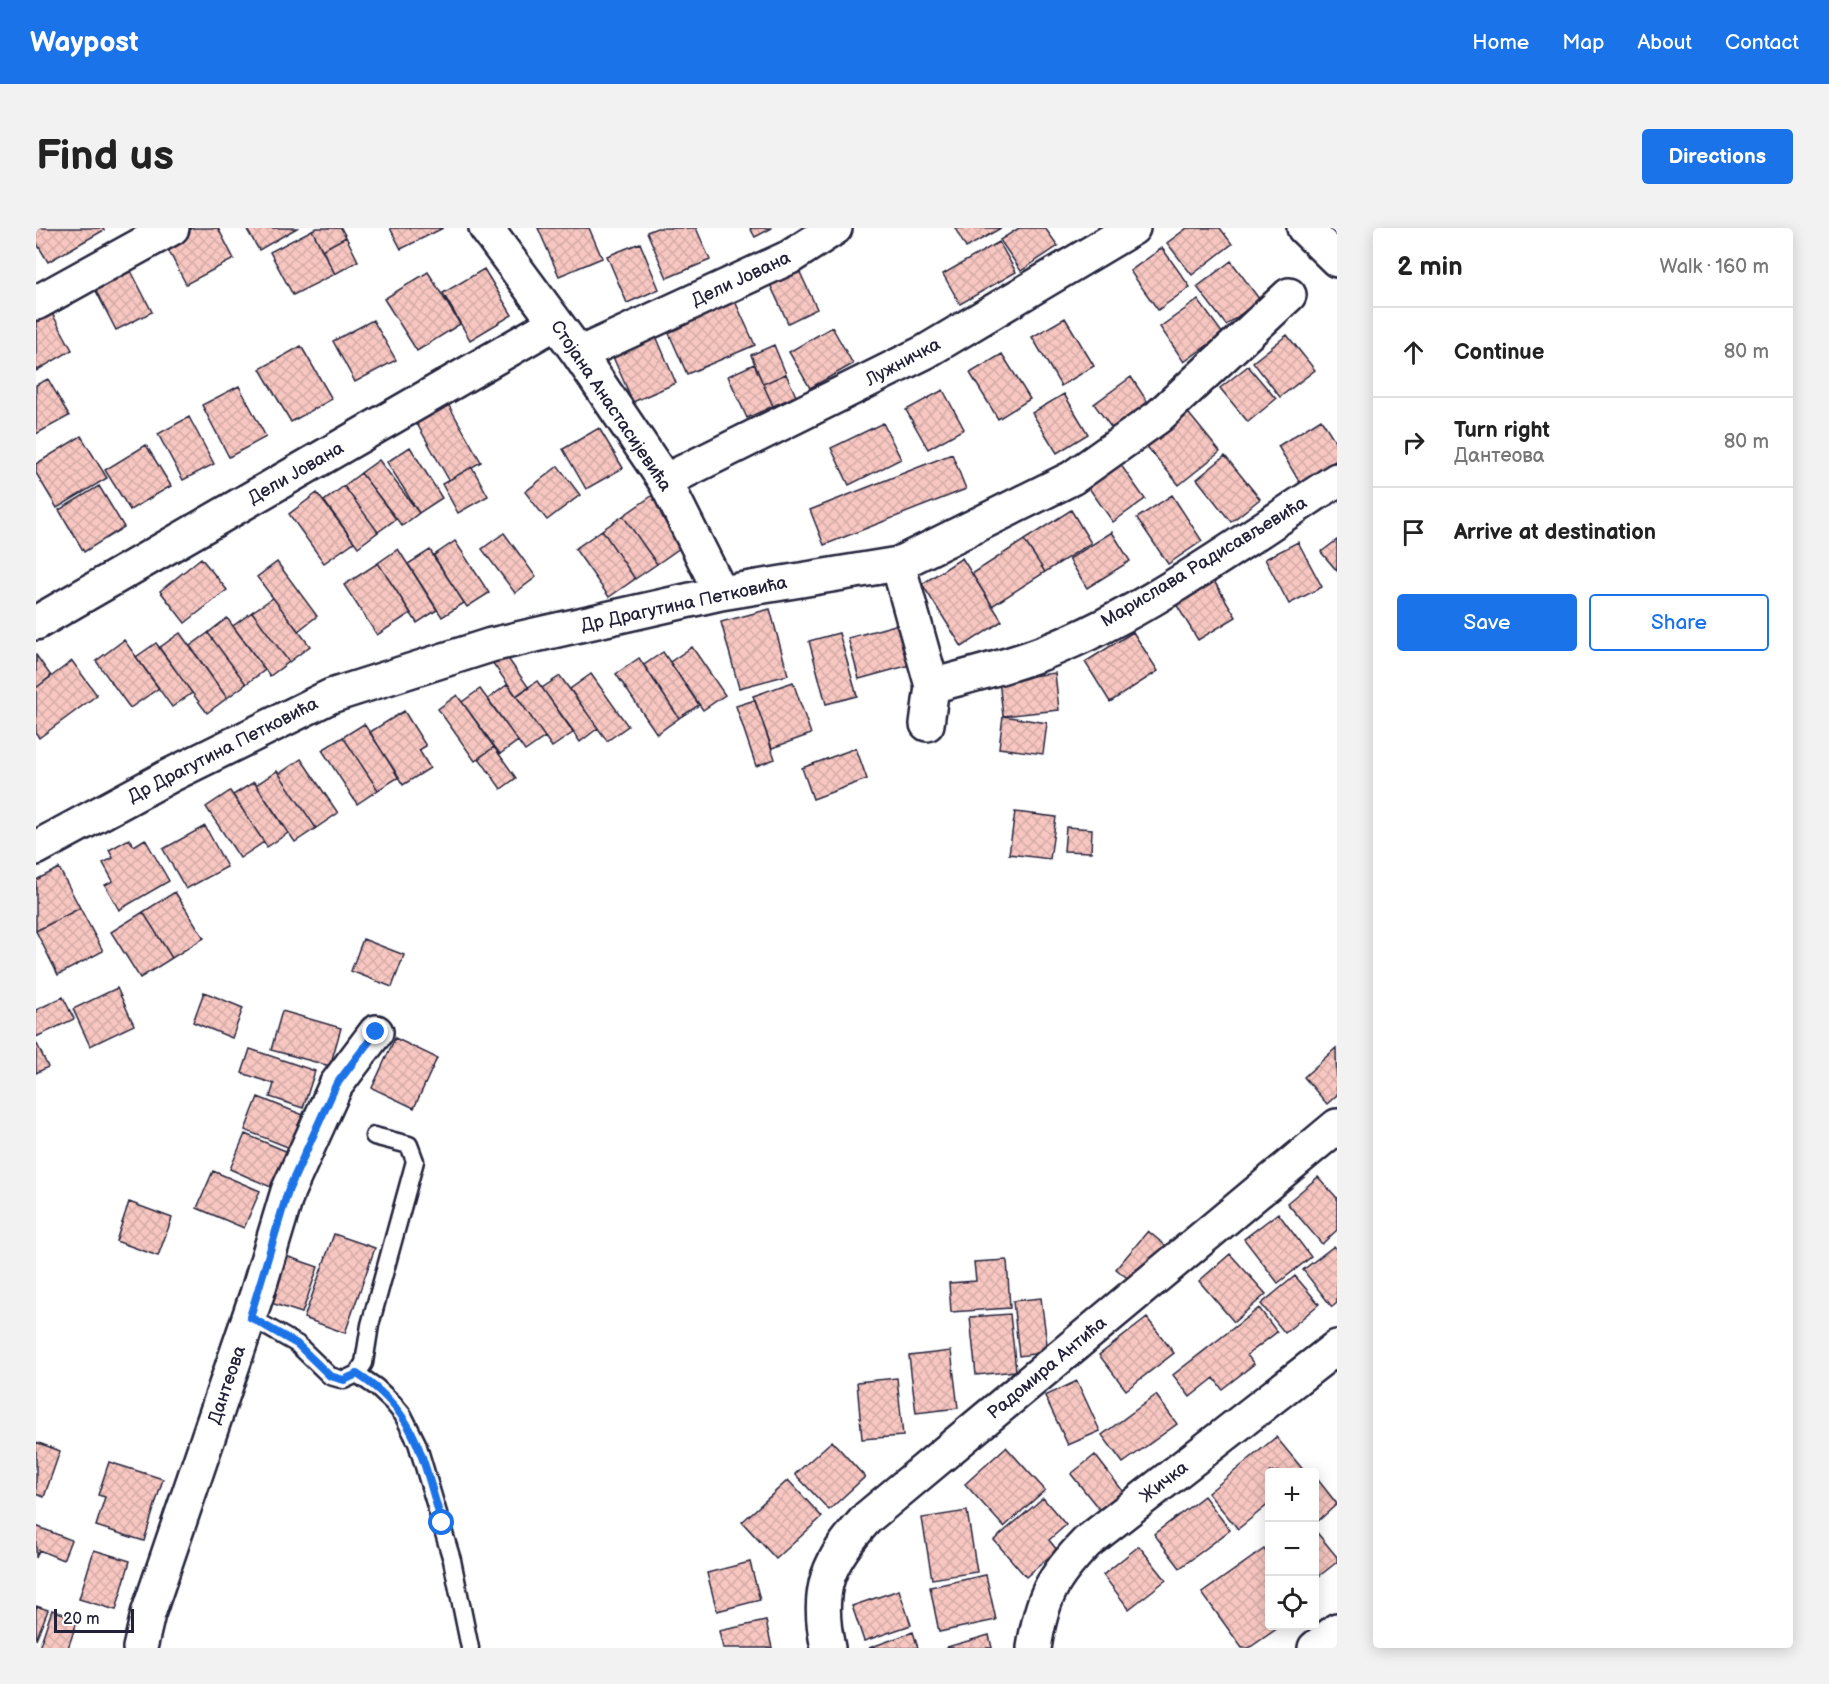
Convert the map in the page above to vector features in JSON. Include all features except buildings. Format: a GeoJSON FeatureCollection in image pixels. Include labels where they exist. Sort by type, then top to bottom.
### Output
{"type":"FeatureCollection","features":[{"type":"Feature","properties":{"kind":"street"},"geometry":{"type":"LineString","coordinates":[[36,303],[172,228]]}},
{"type":"Feature","properties":{"kind":"street","name":"Дели Јована"},"geometry":{"type":"LineString","coordinates":[[579,354],[790,257],[835,228]]}},
{"type":"Feature","properties":{"kind":"street","name":"Лужничка"},"geometry":{"type":"LineString","coordinates":[[665,481],[925,352],[1133,228]]}},
{"type":"Feature","properties":{"kind":"street"},"geometry":{"type":"LineString","coordinates":[[1304,228],[1337,260]]}},
{"type":"Feature","properties":{"kind":"street","name":"Стојана Анастасијевића"},"geometry":{"type":"LineString","coordinates":[[489,229],[579,354],[665,481],[721,593]]}},
{"type":"Feature","properties":{"kind":"street","name":"Др Драгутина Петковића"},"geometry":{"type":"LineString","coordinates":[[36,848],[171,775],[331,696],[491,645],[721,593],[898,564],[1072,478],[1158,417],[1289,295]]}},
{"type":"Feature","properties":{"kind":"street","name":"Дели Јована"},"geometry":{"type":"LineString","coordinates":[[36,623],[555,323]]}},
{"type":"Feature","properties":{"kind":"street","name":"Марислава Радисављевића"},"geometry":{"type":"LineString","coordinates":[[932,686],[1029,658],[1096,628],[1156,596],[1337,480]]}},
{"type":"Feature","properties":{"kind":"street"},"geometry":{"type":"LineString","coordinates":[[898,564],[932,686],[927,724]]}},
{"type":"Feature","properties":{"kind":"street","name":"Дантеова"},"geometry":{"type":"LineString","coordinates":[[140,1648],[147,1614],[250,1317],[293,1180],[336,1085],[376,1032]]}},
{"type":"Feature","properties":{"kind":"street","name":"Радомира Антића"},"geometry":{"type":"LineString","coordinates":[[828,1648],[822,1617],[828,1576],[844,1544],[868,1517],[1337,1126]]}},
{"type":"Feature","properties":{"kind":"street","name":"Жичка"},"geometry":{"type":"LineString","coordinates":[[1034,1648],[1040,1610],[1059,1571],[1087,1542],[1337,1347]]}},
{"type":"Feature","properties":{"kind":"street"},"geometry":{"type":"LineString","coordinates":[[1315,1648],[1337,1630]]}},
{"type":"Feature","properties":{"kind":"lane"},"geometry":{"type":"LineString","coordinates":[[250,1317],[297,1344],[330,1376],[344,1380],[357,1374],[364,1363],[370,1325],[415,1161],[409,1145],[374,1136]]}},
{"type":"Feature","properties":{"kind":"lane"},"geometry":{"type":"LineString","coordinates":[[357,1374],[393,1402],[417,1443],[452,1560],[470,1648]]}},
{"type":"Feature","properties":{"kind":"route"},"geometry":{"type":"LineString","coordinates":[[376,1032],[336,1085],[288,1191],[250,1317],[297,1344],[330,1376],[344,1380],[357,1374],[393,1402],[411,1428],[442,1523]]}}]}
